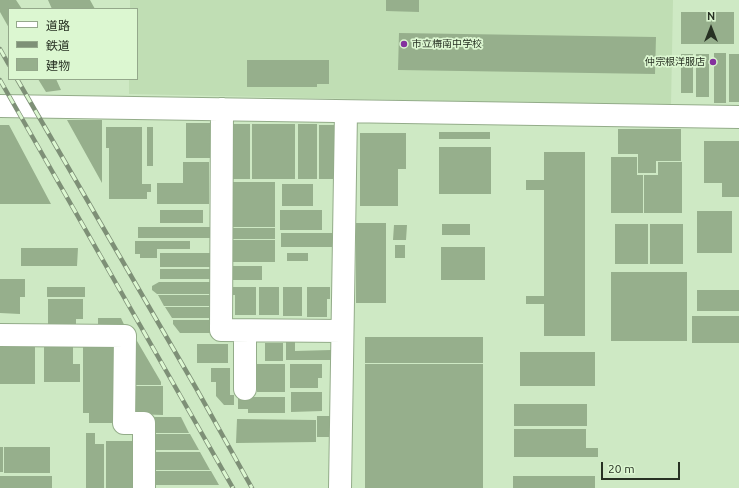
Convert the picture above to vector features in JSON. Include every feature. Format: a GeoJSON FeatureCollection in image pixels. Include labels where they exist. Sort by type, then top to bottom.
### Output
{"type":"FeatureCollection","features":[{"type":"Feature","properties":{"kind":"street"},"geometry":{"type":"LineString","coordinates":[[0,106],[739,117]]}},
{"type":"Feature","properties":{"kind":"street"},"geometry":{"type":"LineString","coordinates":[[222,110],[221,330],[342,331]]}},
{"type":"Feature","properties":{"kind":"street"},"geometry":{"type":"LineString","coordinates":[[340,488],[346,112]]}},
{"type":"Feature","properties":{"kind":"street"},"geometry":{"type":"LineString","coordinates":[[245,331],[245,389]]}},
{"type":"Feature","properties":{"kind":"street"},"geometry":{"type":"LineString","coordinates":[[0,335],[125,336],[124,422],[144,423],[144,488]]}},
{"type":"Feature","properties":{"kind":"shaded area","name":"市立梅南中学校"},"geometry":{"type":"Polygon","coordinates":[[[130,0],[673,0],[671,106],[129,94],[129,80],[138,80],[138,8],[130,8],[130,0]]]}},
{"type":"Feature","properties":{"kind":"building"},"geometry":{"type":"Polygon","coordinates":[[[0,0],[16,0],[21,8],[8,8],[8,26],[0,12],[0,0]]]}},
{"type":"Feature","properties":{"kind":"building"},"geometry":{"type":"Polygon","coordinates":[[[48,0],[90,0],[94,8],[52,8],[48,0]]]}},
{"type":"Feature","properties":{"kind":"building"},"geometry":{"type":"Polygon","coordinates":[[[386,0],[419,0],[419,12],[386,11],[386,0]]]}},
{"type":"Feature","properties":{"kind":"building"},"geometry":{"type":"Polygon","coordinates":[[[681,12],[734,12],[734,44],[681,44],[681,12]]]}},
{"type":"Feature","properties":{"kind":"building"},"geometry":{"type":"Polygon","coordinates":[[[399,33],[656,37],[655,74],[398,70],[399,33]]]}},
{"type":"Feature","properties":{"kind":"building"},"geometry":{"type":"Polygon","coordinates":[[[714,53],[726,53],[726,103],[714,103],[714,53]]]}},
{"type":"Feature","properties":{"kind":"building"},"geometry":{"type":"Polygon","coordinates":[[[681,54],[693,54],[693,93],[681,93],[681,54]]]}},
{"type":"Feature","properties":{"kind":"building"},"geometry":{"type":"Polygon","coordinates":[[[696,54],[709,54],[709,97],[696,97],[696,54]]]}},
{"type":"Feature","properties":{"kind":"building"},"geometry":{"type":"Polygon","coordinates":[[[729,54],[739,54],[739,102],[729,102],[729,54]]]}},
{"type":"Feature","properties":{"kind":"building"},"geometry":{"type":"Polygon","coordinates":[[[247,60],[329,60],[329,84],[317,84],[317,87],[247,87],[247,60]]]}},
{"type":"Feature","properties":{"kind":"building"},"geometry":{"type":"Polygon","coordinates":[[[39,80],[56,80],[61,90],[46,92],[39,80]]]}},
{"type":"Feature","properties":{"kind":"building"},"geometry":{"type":"Polygon","coordinates":[[[67,120],[102,120],[102,183],[67,120]]]}},
{"type":"Feature","properties":{"kind":"building"},"geometry":{"type":"Polygon","coordinates":[[[186,123],[212,123],[212,158],[186,158],[186,123]]]}},
{"type":"Feature","properties":{"kind":"building"},"geometry":{"type":"Polygon","coordinates":[[[231,124],[250,124],[250,179],[231,179],[231,124]]]}},
{"type":"Feature","properties":{"kind":"building"},"geometry":{"type":"Polygon","coordinates":[[[252,124],[295,124],[295,179],[252,179],[252,124]]]}},
{"type":"Feature","properties":{"kind":"building"},"geometry":{"type":"Polygon","coordinates":[[[298,124],[317,124],[317,179],[298,179],[298,124]]]}},
{"type":"Feature","properties":{"kind":"building"},"geometry":{"type":"Polygon","coordinates":[[[0,125],[9,125],[51,204],[0,204],[0,125]]]}},
{"type":"Feature","properties":{"kind":"building"},"geometry":{"type":"Polygon","coordinates":[[[319,125],[335,125],[335,179],[319,179],[319,125]]]}},
{"type":"Feature","properties":{"kind":"building"},"geometry":{"type":"Polygon","coordinates":[[[106,127],[142,127],[142,184],[151,184],[151,192],[147,192],[147,199],[109,199],[109,148],[106,148],[106,127]]]}},
{"type":"Feature","properties":{"kind":"building"},"geometry":{"type":"Polygon","coordinates":[[[147,127],[153,127],[153,166],[147,166],[147,127]]]}},
{"type":"Feature","properties":{"kind":"building"},"geometry":{"type":"Polygon","coordinates":[[[618,129],[681,129],[681,161],[656,161],[656,173],[638,173],[638,154],[618,154],[618,129]]]}},
{"type":"Feature","properties":{"kind":"building"},"geometry":{"type":"Polygon","coordinates":[[[439,132],[490,132],[490,139],[439,139],[439,132]]]}},
{"type":"Feature","properties":{"kind":"building"},"geometry":{"type":"Polygon","coordinates":[[[360,133],[406,133],[406,169],[398,169],[398,206],[360,206],[360,133]]]}},
{"type":"Feature","properties":{"kind":"building"},"geometry":{"type":"Polygon","coordinates":[[[704,141],[739,141],[739,197],[722,197],[722,183],[704,183],[704,141]]]}},
{"type":"Feature","properties":{"kind":"building"},"geometry":{"type":"Polygon","coordinates":[[[439,147],[491,147],[491,194],[439,194],[439,147]]]}},
{"type":"Feature","properties":{"kind":"building"},"geometry":{"type":"Polygon","coordinates":[[[544,152],[585,152],[585,336],[544,336],[544,304],[526,304],[526,296],[544,296],[544,190],[526,190],[526,180],[544,180],[544,152]]]}},
{"type":"Feature","properties":{"kind":"building"},"geometry":{"type":"Polygon","coordinates":[[[611,157],[637,157],[637,175],[643,175],[643,213],[611,213],[611,157]]]}},
{"type":"Feature","properties":{"kind":"building"},"geometry":{"type":"Polygon","coordinates":[[[183,162],[209,162],[209,204],[157,204],[157,183],[183,183],[183,162]]]}},
{"type":"Feature","properties":{"kind":"building"},"geometry":{"type":"Polygon","coordinates":[[[658,162],[682,162],[682,213],[644,213],[644,175],[658,175],[658,162]]]}},
{"type":"Feature","properties":{"kind":"building"},"geometry":{"type":"Polygon","coordinates":[[[231,182],[275,182],[275,227],[231,227],[231,182]]]}},
{"type":"Feature","properties":{"kind":"building"},"geometry":{"type":"Polygon","coordinates":[[[282,184],[313,184],[313,206],[282,206],[282,184]]]}},
{"type":"Feature","properties":{"kind":"building"},"geometry":{"type":"Polygon","coordinates":[[[160,210],[203,210],[203,223],[160,223],[160,210]]]}},
{"type":"Feature","properties":{"kind":"building"},"geometry":{"type":"Polygon","coordinates":[[[280,210],[322,210],[322,230],[280,230],[280,210]]]}},
{"type":"Feature","properties":{"kind":"building"},"geometry":{"type":"Polygon","coordinates":[[[697,211],[732,211],[732,253],[697,253],[697,211]]]}},
{"type":"Feature","properties":{"kind":"building"},"geometry":{"type":"Polygon","coordinates":[[[356,223],[386,223],[386,303],[356,303],[356,223]]]}},
{"type":"Feature","properties":{"kind":"building"},"geometry":{"type":"Polygon","coordinates":[[[442,224],[470,224],[470,235],[442,235],[442,224]]]}},
{"type":"Feature","properties":{"kind":"building"},"geometry":{"type":"Polygon","coordinates":[[[615,224],[648,224],[648,264],[615,264],[615,224]]]}},
{"type":"Feature","properties":{"kind":"building"},"geometry":{"type":"Polygon","coordinates":[[[650,224],[683,224],[683,264],[650,264],[650,224]]]}},
{"type":"Feature","properties":{"kind":"building"},"geometry":{"type":"Polygon","coordinates":[[[394,225],[407,225],[406,240],[393,240],[394,225]]]}},
{"type":"Feature","properties":{"kind":"building"},"geometry":{"type":"Polygon","coordinates":[[[138,227],[211,227],[211,238],[138,238],[138,227]]]}},
{"type":"Feature","properties":{"kind":"building"},"geometry":{"type":"Polygon","coordinates":[[[230,228],[275,228],[275,239],[230,239],[230,228]]]}},
{"type":"Feature","properties":{"kind":"building"},"geometry":{"type":"Polygon","coordinates":[[[281,233],[332,233],[332,247],[281,247],[281,233]]]}},
{"type":"Feature","properties":{"kind":"building"},"geometry":{"type":"Polygon","coordinates":[[[230,240],[275,240],[275,262],[230,262],[230,240]]]}},
{"type":"Feature","properties":{"kind":"building"},"geometry":{"type":"Polygon","coordinates":[[[135,241],[190,241],[190,249],[157,249],[157,258],[140,258],[140,254],[135,254],[135,241]]]}},
{"type":"Feature","properties":{"kind":"building"},"geometry":{"type":"Polygon","coordinates":[[[395,245],[405,245],[405,258],[395,258],[395,245]]]}},
{"type":"Feature","properties":{"kind":"building"},"geometry":{"type":"Polygon","coordinates":[[[441,247],[485,247],[485,280],[441,280],[441,247]]]}},
{"type":"Feature","properties":{"kind":"building"},"geometry":{"type":"Polygon","coordinates":[[[21,248],[78,248],[77,266],[21,266],[21,248]]]}},
{"type":"Feature","properties":{"kind":"building"},"geometry":{"type":"Polygon","coordinates":[[[160,253],[211,253],[211,267],[160,267],[160,253]]]}},
{"type":"Feature","properties":{"kind":"building"},"geometry":{"type":"Polygon","coordinates":[[[287,253],[308,253],[308,261],[287,261],[287,253]]]}},
{"type":"Feature","properties":{"kind":"building"},"geometry":{"type":"Polygon","coordinates":[[[230,266],[262,266],[262,280],[230,280],[230,266]]]}},
{"type":"Feature","properties":{"kind":"building"},"geometry":{"type":"Polygon","coordinates":[[[160,269],[211,269],[211,279],[160,279],[160,269]]]}},
{"type":"Feature","properties":{"kind":"building"},"geometry":{"type":"Polygon","coordinates":[[[611,272],[687,272],[687,341],[611,341],[611,272]]]}},
{"type":"Feature","properties":{"kind":"building"},"geometry":{"type":"Polygon","coordinates":[[[0,279],[25,279],[25,297],[20,297],[20,314],[0,313],[0,279]]]}},
{"type":"Feature","properties":{"kind":"building"},"geometry":{"type":"Polygon","coordinates":[[[159,282],[210,282],[210,294],[157,294],[152,290],[152,286],[159,282]]]}},
{"type":"Feature","properties":{"kind":"building"},"geometry":{"type":"Polygon","coordinates":[[[47,287],[85,287],[85,297],[47,297],[47,287]]]}},
{"type":"Feature","properties":{"kind":"building"},"geometry":{"type":"Polygon","coordinates":[[[232,287],[256,287],[256,315],[235,315],[235,295],[232,295],[232,287]]]}},
{"type":"Feature","properties":{"kind":"building"},"geometry":{"type":"Polygon","coordinates":[[[259,287],[279,287],[279,315],[259,315],[259,287]]]}},
{"type":"Feature","properties":{"kind":"building"},"geometry":{"type":"Polygon","coordinates":[[[283,287],[302,287],[302,316],[283,316],[283,287]]]}},
{"type":"Feature","properties":{"kind":"building"},"geometry":{"type":"Polygon","coordinates":[[[307,287],[330,287],[330,299],[327,299],[327,317],[307,317],[307,287]]]}},
{"type":"Feature","properties":{"kind":"building"},"geometry":{"type":"Polygon","coordinates":[[[697,290],[739,290],[739,311],[697,311],[697,290]]]}},
{"type":"Feature","properties":{"kind":"building"},"geometry":{"type":"Polygon","coordinates":[[[158,295],[211,295],[211,306],[164,306],[158,295]]]}},
{"type":"Feature","properties":{"kind":"building"},"geometry":{"type":"Polygon","coordinates":[[[48,299],[83,299],[83,319],[76,319],[76,330],[48,330],[48,299]]]}},
{"type":"Feature","properties":{"kind":"building"},"geometry":{"type":"Polygon","coordinates":[[[165,307],[211,307],[211,318],[172,318],[165,307]]]}},
{"type":"Feature","properties":{"kind":"building"},"geometry":{"type":"Polygon","coordinates":[[[692,316],[739,316],[739,343],[692,343],[692,316]]]}},
{"type":"Feature","properties":{"kind":"building"},"geometry":{"type":"Polygon","coordinates":[[[98,318],[121,318],[128,333],[98,333],[98,318]]]}},
{"type":"Feature","properties":{"kind":"building"},"geometry":{"type":"Polygon","coordinates":[[[173,320],[211,320],[211,333],[180,333],[173,324],[173,320]]]}},
{"type":"Feature","properties":{"kind":"building"},"geometry":{"type":"Polygon","coordinates":[[[365,337],[483,337],[483,363],[365,363],[365,337]]]}},
{"type":"Feature","properties":{"kind":"building"},"geometry":{"type":"Polygon","coordinates":[[[0,340],[35,340],[35,384],[0,384],[0,340]]]}},
{"type":"Feature","properties":{"kind":"building"},"geometry":{"type":"Polygon","coordinates":[[[44,341],[73,341],[73,364],[80,364],[80,382],[44,382],[44,341]]]}},
{"type":"Feature","properties":{"kind":"building"},"geometry":{"type":"Polygon","coordinates":[[[132,341],[137,341],[161,382],[161,385],[132,385],[132,341]]]}},
{"type":"Feature","properties":{"kind":"building"},"geometry":{"type":"Polygon","coordinates":[[[286,342],[295,342],[295,351],[331,350],[331,360],[286,360],[286,342]]]}},
{"type":"Feature","properties":{"kind":"building"},"geometry":{"type":"Polygon","coordinates":[[[83,343],[115,344],[114,423],[89,423],[89,413],[83,413],[83,343]]]}},
{"type":"Feature","properties":{"kind":"building"},"geometry":{"type":"Polygon","coordinates":[[[265,343],[283,343],[283,361],[265,361],[265,343]]]}},
{"type":"Feature","properties":{"kind":"building"},"geometry":{"type":"Polygon","coordinates":[[[197,344],[228,344],[228,363],[197,363],[197,344]]]}},
{"type":"Feature","properties":{"kind":"building"},"geometry":{"type":"Polygon","coordinates":[[[520,352],[595,352],[595,386],[520,386],[520,352]]]}},
{"type":"Feature","properties":{"kind":"building"},"geometry":{"type":"Polygon","coordinates":[[[257,364],[285,364],[285,392],[257,392],[257,364]]]}},
{"type":"Feature","properties":{"kind":"building"},"geometry":{"type":"Polygon","coordinates":[[[290,364],[322,364],[322,378],[318,378],[318,388],[290,388],[290,364]]]}},
{"type":"Feature","properties":{"kind":"building"},"geometry":{"type":"Polygon","coordinates":[[[365,364],[483,364],[483,488],[365,488],[365,364]]]}},
{"type":"Feature","properties":{"kind":"building"},"geometry":{"type":"Polygon","coordinates":[[[211,368],[230,368],[230,395],[234,395],[234,405],[224,405],[216,396],[216,382],[211,382],[211,368]]]}},
{"type":"Feature","properties":{"kind":"building"},"geometry":{"type":"Polygon","coordinates":[[[133,386],[163,386],[163,415],[133,414],[133,386]]]}},
{"type":"Feature","properties":{"kind":"building"},"geometry":{"type":"Polygon","coordinates":[[[291,392],[322,392],[322,411],[291,412],[291,392]]]}},
{"type":"Feature","properties":{"kind":"building"},"geometry":{"type":"Polygon","coordinates":[[[238,397],[285,397],[285,413],[248,413],[248,409],[238,409],[238,397]]]}},
{"type":"Feature","properties":{"kind":"building"},"geometry":{"type":"Polygon","coordinates":[[[514,404],[587,404],[587,426],[514,426],[514,404]]]}},
{"type":"Feature","properties":{"kind":"building"},"geometry":{"type":"Polygon","coordinates":[[[317,416],[331,416],[331,437],[317,437],[317,416]]]}},
{"type":"Feature","properties":{"kind":"building"},"geometry":{"type":"Polygon","coordinates":[[[152,417],[181,417],[189,433],[152,433],[152,417]]]}},
{"type":"Feature","properties":{"kind":"building"},"geometry":{"type":"Polygon","coordinates":[[[237,419],[316,420],[316,442],[236,443],[237,419]]]}},
{"type":"Feature","properties":{"kind":"building"},"geometry":{"type":"Polygon","coordinates":[[[514,429],[586,429],[586,448],[598,448],[598,457],[514,457],[514,429]]]}},
{"type":"Feature","properties":{"kind":"building"},"geometry":{"type":"Polygon","coordinates":[[[86,433],[95,433],[95,444],[104,444],[104,488],[86,488],[86,433]]]}},
{"type":"Feature","properties":{"kind":"building"},"geometry":{"type":"Polygon","coordinates":[[[152,434],[190,434],[199,450],[152,450],[152,434]]]}},
{"type":"Feature","properties":{"kind":"building"},"geometry":{"type":"Polygon","coordinates":[[[106,441],[135,441],[135,488],[106,488],[106,441]]]}},
{"type":"Feature","properties":{"kind":"building"},"geometry":{"type":"Polygon","coordinates":[[[0,447],[3,447],[3,472],[0,472],[0,447]]]}},
{"type":"Feature","properties":{"kind":"building"},"geometry":{"type":"Polygon","coordinates":[[[4,447],[50,447],[50,473],[4,473],[4,447]]]}},
{"type":"Feature","properties":{"kind":"building"},"geometry":{"type":"Polygon","coordinates":[[[152,452],[200,452],[210,470],[152,470],[152,452]]]}},
{"type":"Feature","properties":{"kind":"building"},"geometry":{"type":"Polygon","coordinates":[[[152,471],[211,471],[219,485],[152,485],[152,471]]]}},
{"type":"Feature","properties":{"kind":"building"},"geometry":{"type":"Polygon","coordinates":[[[0,476],[52,476],[52,488],[0,488],[0,476]]]}},
{"type":"Feature","properties":{"kind":"building"},"geometry":{"type":"Polygon","coordinates":[[[513,476],[595,476],[595,488],[513,488],[513,476]]]}},
{"type":"Feature","properties":{"kind":"railway"},"geometry":{"type":"LineString","coordinates":[[0,49],[8,63]]}},
{"type":"Feature","properties":{"kind":"railway"},"geometry":{"type":"LineString","coordinates":[[0,80],[233,488]]}},
{"type":"Feature","properties":{"kind":"railway"},"geometry":{"type":"LineString","coordinates":[[18,80],[196,388],[252,488]]}},
{"type":"Feature","properties":{"kind":"place","name":"市立梅南中学校"},"geometry":{"type":"Point","coordinates":[404,44]}},
{"type":"Feature","properties":{"kind":"place","name":"仲宗根洋服店"},"geometry":{"type":"Point","coordinates":[713,62]}}]}
